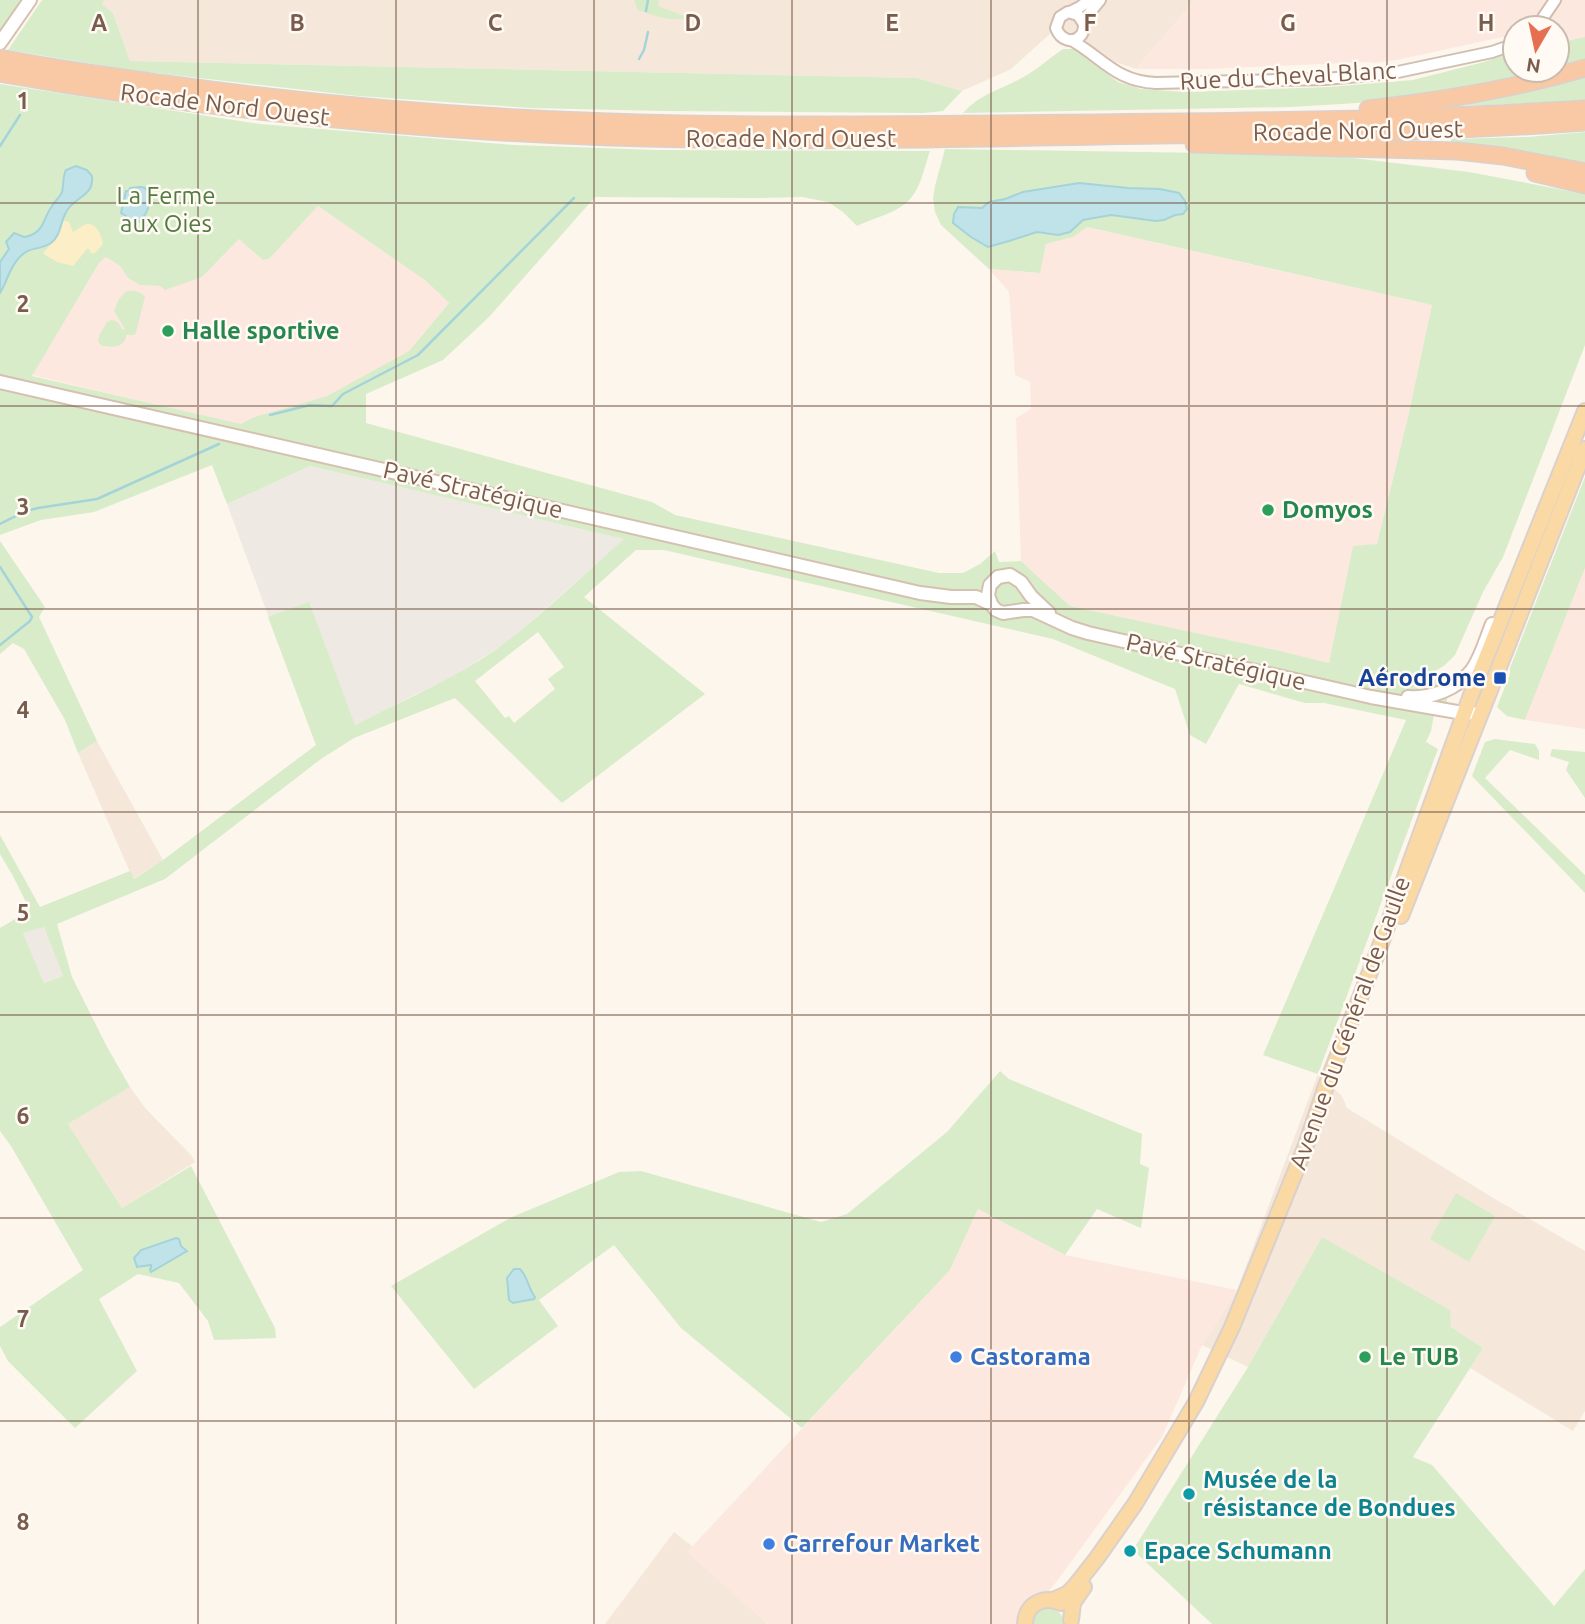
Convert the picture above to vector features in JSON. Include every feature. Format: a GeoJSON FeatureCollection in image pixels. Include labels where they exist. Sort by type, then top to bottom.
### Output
{"type":"FeatureCollection","features":[{"type":"Feature","properties":{"kind":"highway","name":"Rocade Nord Ouest"},"geometry":{"type":"LineString","coordinates":[[0,58],[239,94],[375,108],[508,118],[678,124],[1278,120],[1585,109]]}},
{"type":"Feature","properties":{"kind":"highway"},"geometry":{"type":"LineString","coordinates":[[1278,120],[1476,94],[1527,84],[1585,68]]}},
{"type":"Feature","properties":{"kind":"highway","name":"Rocade Nord Ouest"},"geometry":{"type":"LineString","coordinates":[[0,73],[208,105],[349,120],[442,128],[687,139],[961,139],[1384,131],[1585,122]]}},
{"type":"Feature","properties":{"kind":"highway"},"geometry":{"type":"LineString","coordinates":[[961,139],[1476,153],[1585,172]]}},
{"type":"Feature","properties":{"kind":"highway"},"geometry":{"type":"LineString","coordinates":[[1303,147],[1452,158],[1518,169],[1585,185]]}},
{"type":"Feature","properties":{"kind":"main road"},"geometry":{"type":"LineString","coordinates":[[3,38],[30,0]]}},
{"type":"Feature","properties":{"kind":"main road","name":"Pavé Stratégique"},"geometry":{"type":"LineString","coordinates":[[0,382],[920,593],[974,597],[991,604]]}},
{"type":"Feature","properties":{"kind":"main road","name":"Avenue du Général de Gaulle"},"geometry":{"type":"LineString","coordinates":[[1025,1624],[1026,1615],[1032,1606],[1042,1600],[1053,1600],[1067,1594],[1075,1586],[1116,1532],[1182,1426],[1218,1358],[1250,1287],[1305,1148],[1462,717],[1585,411]]}},
{"type":"Feature","properties":{"kind":"main road","name":"Avenue du Général de Gaulle"},"geometry":{"type":"LineString","coordinates":[[1072,1623],[1072,1608],[1076,1598],[1148,1496],[1207,1397],[1235,1340],[1585,449]]}},
{"type":"Feature","properties":{"kind":"main road"},"geometry":{"type":"LineString","coordinates":[[1010,575],[1024,586],[1024,601],[1016,611],[1001,612],[991,604],[988,595],[992,583],[998,577],[1010,575]]}},
{"type":"Feature","properties":{"kind":"main road"},"geometry":{"type":"LineString","coordinates":[[1341,690],[1416,698],[1430,696],[1454,685],[1473,667],[1504,599],[1518,578]]}},
{"type":"Feature","properties":{"kind":"main road","name":"Pavé Stratégique"},"geometry":{"type":"LineString","coordinates":[[946,597],[992,583]]}},
{"type":"Feature","properties":{"kind":"main road","name":"Pavé Stratégique"},"geometry":{"type":"LineString","coordinates":[[1024,586],[1040,606],[1063,624]]}},
{"type":"Feature","properties":{"kind":"main road","name":"Pavé Stratégique"},"geometry":{"type":"LineString","coordinates":[[1016,611],[1039,612],[1088,633],[1477,721]]}},
{"type":"Feature","properties":{"kind":"main road"},"geometry":{"type":"LineString","coordinates":[[1053,1600],[1065,1607],[1072,1623]]}},
{"type":"Feature","properties":{"kind":"street"},"geometry":{"type":"LineString","coordinates":[[1088,0],[1060,17],[1056,25],[1060,36],[1066,40],[1081,35],[1087,16],[1100,0]]}},
{"type":"Feature","properties":{"kind":"street"},"geometry":{"type":"LineString","coordinates":[[1070,12],[1080,16],[1094,51],[1104,64]]}},
{"type":"Feature","properties":{"kind":"street","name":"Rue du Cheval Blanc"},"geometry":{"type":"LineString","coordinates":[[1071,40],[1129,78],[1150,82],[1325,79],[1412,70],[1501,49]]}},
{"type":"Feature","properties":{"kind":"shaded area"},"geometry":{"type":"Polygon","coordinates":[[[96,0],[1195,0],[1136,69],[1051,33],[1011,69],[962,91],[917,78],[130,61],[113,13],[96,0]]]}},
{"type":"Feature","properties":{"kind":"shaded area"},"geometry":{"type":"Polygon","coordinates":[[[1195,0],[1585,0],[1585,37],[1571,40],[1571,14],[1501,14],[1501,37],[1397,60],[1206,69],[1136,69],[1195,0]]]}},
{"type":"Feature","properties":{"kind":"shaded area"},"geometry":{"type":"Polygon","coordinates":[[[318,206],[426,281],[449,303],[409,351],[327,396],[254,417],[241,425],[32,375],[99,263],[106,257],[120,266],[128,278],[140,285],[160,286],[202,277],[239,238],[263,260],[269,259],[318,206]]]}},
{"type":"Feature","properties":{"kind":"shaded area"},"geometry":{"type":"Polygon","coordinates":[[[1086,227],[1432,305],[1377,544],[1353,547],[1329,663],[1070,606],[1021,561],[1016,418],[1031,409],[1030,382],[1015,375],[1009,292],[989,269],[1039,273],[1046,244],[1073,237],[1086,227]]]}},
{"type":"Feature","properties":{"kind":"shaded area"},"geometry":{"type":"Polygon","coordinates":[[[310,466],[625,539],[510,640],[446,681],[316,745],[227,504],[310,466]]]}},
{"type":"Feature","properties":{"kind":"shaded area"},"geometry":{"type":"Polygon","coordinates":[[[1585,568],[1585,729],[1525,720],[1565,619],[1585,568]]]}},
{"type":"Feature","properties":{"kind":"shaded area"},"geometry":{"type":"Polygon","coordinates":[[[97,741],[163,860],[133,879],[78,753],[97,741]]]}},
{"type":"Feature","properties":{"kind":"shaded area"},"geometry":{"type":"Polygon","coordinates":[[[44,927],[63,976],[44,983],[23,933],[44,927]]]}},
{"type":"Feature","properties":{"kind":"shaded area"},"geometry":{"type":"Polygon","coordinates":[[[1318,1074],[1342,1096],[1347,1108],[1585,1251],[1585,1411],[1573,1431],[1470,1368],[1483,1348],[1322,1237],[1248,1367],[1202,1345],[1237,1290],[1318,1074]]]}},
{"type":"Feature","properties":{"kind":"shaded area"},"geometry":{"type":"Polygon","coordinates":[[[130,1087],[146,1109],[195,1162],[122,1208],[68,1124],[130,1087]]]}},
{"type":"Feature","properties":{"kind":"shaded area"},"geometry":{"type":"Polygon","coordinates":[[[978,1209],[1065,1255],[1237,1290],[1202,1345],[1162,1437],[1057,1581],[1022,1624],[768,1624],[687,1552],[950,1270],[978,1209]]]}},
{"type":"Feature","properties":{"kind":"shaded area"},"geometry":{"type":"Polygon","coordinates":[[[674,1532],[692,1546],[688,1552],[768,1624],[605,1624],[674,1532]]]}},
{"type":"Feature","properties":{"kind":"green space"},"geometry":{"type":"Polygon","coordinates":[[[0,0],[21,0],[0,30],[0,0]]]}},
{"type":"Feature","properties":{"kind":"green space"},"geometry":{"type":"Polygon","coordinates":[[[42,0],[104,0],[102,4],[113,13],[130,61],[917,78],[962,91],[943,111],[923,113],[530,108],[358,96],[129,70],[8,50],[42,0]]]}},
{"type":"Feature","properties":{"kind":"green space"},"geometry":{"type":"Polygon","coordinates":[[[634,0],[659,0],[658,6],[690,18],[670,19],[638,10],[634,0]]]}},
{"type":"Feature","properties":{"kind":"green space"},"geometry":{"type":"Polygon","coordinates":[[[1585,37],[1585,62],[1571,66],[1571,40],[1585,37]]]}},
{"type":"Feature","properties":{"kind":"green space"},"geometry":{"type":"Polygon","coordinates":[[[1063,49],[1075,49],[1118,82],[1141,89],[1185,92],[1329,87],[1413,80],[1501,56],[1501,81],[1389,101],[1291,107],[963,113],[982,97],[1034,70],[1063,49]]]}},
{"type":"Feature","properties":{"kind":"green space"},"geometry":{"type":"Polygon","coordinates":[[[1585,74],[1585,100],[1445,106],[1541,84],[1571,84],[1571,77],[1585,74]]]}},
{"type":"Feature","properties":{"kind":"green space","name":"La Ferme aux Oies"},"geometry":{"type":"Polygon","coordinates":[[[0,84],[260,124],[514,145],[656,150],[930,151],[919,185],[912,197],[890,213],[857,226],[828,202],[802,197],[595,197],[489,317],[443,360],[366,394],[366,423],[652,502],[675,515],[939,573],[963,573],[980,564],[995,551],[999,562],[1021,561],[1070,606],[1329,663],[1353,546],[1377,544],[1432,305],[1087,227],[1073,237],[1046,244],[1040,273],[989,269],[941,225],[935,212],[933,198],[945,149],[1329,155],[1469,172],[1585,194],[1585,345],[1503,557],[1483,592],[1455,655],[1434,672],[1447,697],[1447,705],[1436,704],[1426,742],[1438,749],[1318,1074],[1263,1055],[1406,720],[1324,703],[1305,703],[1239,684],[1206,744],[1190,735],[1175,689],[1053,639],[664,550],[636,550],[584,597],[705,694],[562,803],[455,698],[354,738],[321,759],[165,879],[57,924],[72,977],[130,1087],[68,1124],[122,1208],[191,1166],[275,1328],[276,1338],[214,1340],[208,1321],[179,1283],[138,1274],[99,1299],[137,1371],[75,1428],[8,1361],[0,1346],[0,1327],[83,1270],[0,1131],[0,928],[30,910],[0,854],[0,835],[40,907],[130,871],[134,879],[316,745],[268,617],[309,602],[355,725],[454,675],[492,652],[539,615],[624,539],[310,466],[227,504],[212,465],[94,512],[41,520],[0,535],[0,84]],[[318,206],[269,259],[263,260],[239,239],[202,277],[165,290],[160,286],[140,285],[128,278],[120,266],[106,257],[99,263],[32,376],[241,424],[254,417],[327,396],[409,351],[449,303],[426,281],[318,206]],[[538,632],[475,681],[505,718],[509,716],[514,723],[555,689],[548,679],[564,667],[538,632]],[[44,927],[23,933],[44,983],[63,976],[44,927]]]}},
{"type":"Feature","properties":{"kind":"green space"},"geometry":{"type":"Polygon","coordinates":[[[1585,132],[1585,167],[1518,152],[1451,143],[1451,139],[1585,132]]]}},
{"type":"Feature","properties":{"kind":"green space"},"geometry":{"type":"Polygon","coordinates":[[[126,291],[137,291],[145,297],[136,333],[126,335],[121,345],[101,345],[98,342],[99,336],[107,322],[115,320],[125,329],[114,311],[126,291]]]}},
{"type":"Feature","properties":{"kind":"green space"},"geometry":{"type":"Polygon","coordinates":[[[1585,477],[1585,568],[1525,720],[1507,716],[1497,707],[1585,477]]]}},
{"type":"Feature","properties":{"kind":"green space"},"geometry":{"type":"Polygon","coordinates":[[[0,541],[45,607],[39,617],[97,741],[78,753],[65,720],[24,649],[13,643],[0,654],[0,541]]]}},
{"type":"Feature","properties":{"kind":"green space"},"geometry":{"type":"Polygon","coordinates":[[[1495,739],[1535,744],[1539,751],[1539,760],[1510,750],[1485,778],[1585,875],[1585,893],[1472,776],[1485,742],[1495,739]]]}},
{"type":"Feature","properties":{"kind":"green space"},"geometry":{"type":"Polygon","coordinates":[[[1552,749],[1585,752],[1585,798],[1566,770],[1569,762],[1550,756],[1552,749]]]}},
{"type":"Feature","properties":{"kind":"green space"},"geometry":{"type":"Polygon","coordinates":[[[1000,1071],[1009,1079],[1142,1134],[1140,1164],[1149,1168],[1141,1228],[1097,1209],[1065,1255],[978,1209],[950,1270],[802,1428],[681,1328],[614,1245],[539,1300],[558,1326],[474,1389],[391,1286],[510,1218],[619,1172],[641,1171],[821,1222],[847,1214],[947,1132],[1000,1071]]]}},
{"type":"Feature","properties":{"kind":"green space"},"geometry":{"type":"Polygon","coordinates":[[[1456,1193],[1495,1216],[1469,1262],[1430,1239],[1456,1193]]]}},
{"type":"Feature","properties":{"kind":"green space"},"geometry":{"type":"Polygon","coordinates":[[[1322,1237],[1450,1310],[1451,1327],[1483,1348],[1413,1457],[1432,1465],[1554,1606],[1585,1569],[1585,1624],[1212,1624],[1133,1550],[1248,1367],[1322,1237]]]}},
{"type":"Feature","properties":{"kind":"green space"},"geometry":{"type":"Polygon","coordinates":[[[1048,1608],[1059,1613],[1064,1624],[1033,1624],[1038,1613],[1048,1608]]]}},
{"type":"Feature","properties":{"kind":"sand"},"geometry":{"type":"Polygon","coordinates":[[[62,220],[69,222],[73,232],[84,225],[95,226],[103,244],[92,254],[88,248],[73,266],[57,262],[45,255],[43,253],[56,239],[62,220]]]}},
{"type":"Feature","properties":{"kind":"water"},"geometry":{"type":"Polygon","coordinates":[[[76,166],[87,170],[92,176],[91,187],[68,209],[55,240],[27,252],[18,259],[0,293],[0,262],[9,249],[6,242],[14,233],[24,237],[39,229],[62,192],[66,170],[76,166]]]}},
{"type":"Feature","properties":{"kind":"water"},"geometry":{"type":"Polygon","coordinates":[[[1079,183],[1179,193],[1187,209],[1183,214],[1156,221],[1111,215],[1083,220],[1070,232],[1058,235],[1037,232],[988,247],[953,223],[958,207],[982,208],[989,202],[1023,192],[1079,183]]]}},
{"type":"Feature","properties":{"kind":"water"},"geometry":{"type":"Polygon","coordinates":[[[141,187],[148,193],[149,206],[139,222],[130,222],[121,213],[126,191],[141,187]]]}},
{"type":"Feature","properties":{"kind":"water"},"geometry":{"type":"Polygon","coordinates":[[[176,1238],[187,1251],[151,1272],[151,1265],[137,1267],[134,1258],[141,1250],[176,1238]]]}},
{"type":"Feature","properties":{"kind":"water"},"geometry":{"type":"Polygon","coordinates":[[[514,1269],[523,1272],[534,1299],[513,1303],[509,1300],[507,1278],[514,1269]]]}},
{"type":"Feature","properties":{"kind":"waterway"},"geometry":{"type":"LineString","coordinates":[[646,11],[648,0]]}},
{"type":"Feature","properties":{"kind":"waterway"},"geometry":{"type":"LineString","coordinates":[[639,59],[648,32]]}},
{"type":"Feature","properties":{"kind":"waterway"},"geometry":{"type":"LineString","coordinates":[[0,146],[20,115]]}},
{"type":"Feature","properties":{"kind":"waterway"},"geometry":{"type":"LineString","coordinates":[[270,415],[310,405],[332,406],[343,394],[418,355],[574,198]]}},
{"type":"Feature","properties":{"kind":"waterway"},"geometry":{"type":"LineString","coordinates":[[0,524],[26,511],[97,499],[219,444]]}},
{"type":"Feature","properties":{"kind":"waterway"},"geometry":{"type":"LineString","coordinates":[[0,567],[32,617],[0,645]]}},
{"type":"Feature","properties":{"kind":"place","name":"Halle sportive"},"geometry":{"type":"Point","coordinates":[168,331]}},
{"type":"Feature","properties":{"kind":"place","name":"Domyos"},"geometry":{"type":"Point","coordinates":[1268,510]}},
{"type":"Feature","properties":{"kind":"place","name":"Aérodrome"},"geometry":{"type":"Point","coordinates":[1500,678]}},
{"type":"Feature","properties":{"kind":"place","name":"Castorama"},"geometry":{"type":"Point","coordinates":[956,1357]}},
{"type":"Feature","properties":{"kind":"place","name":"Le TUB"},"geometry":{"type":"Point","coordinates":[1365,1357]}},
{"type":"Feature","properties":{"kind":"place","name":"Musée de la résistance de Bondues"},"geometry":{"type":"Point","coordinates":[1189,1494]}},
{"type":"Feature","properties":{"kind":"place","name":"Carrefour Market"},"geometry":{"type":"Point","coordinates":[769,1544]}},
{"type":"Feature","properties":{"kind":"place","name":"Epace Schumann"},"geometry":{"type":"Point","coordinates":[1130,1551]}}]}
